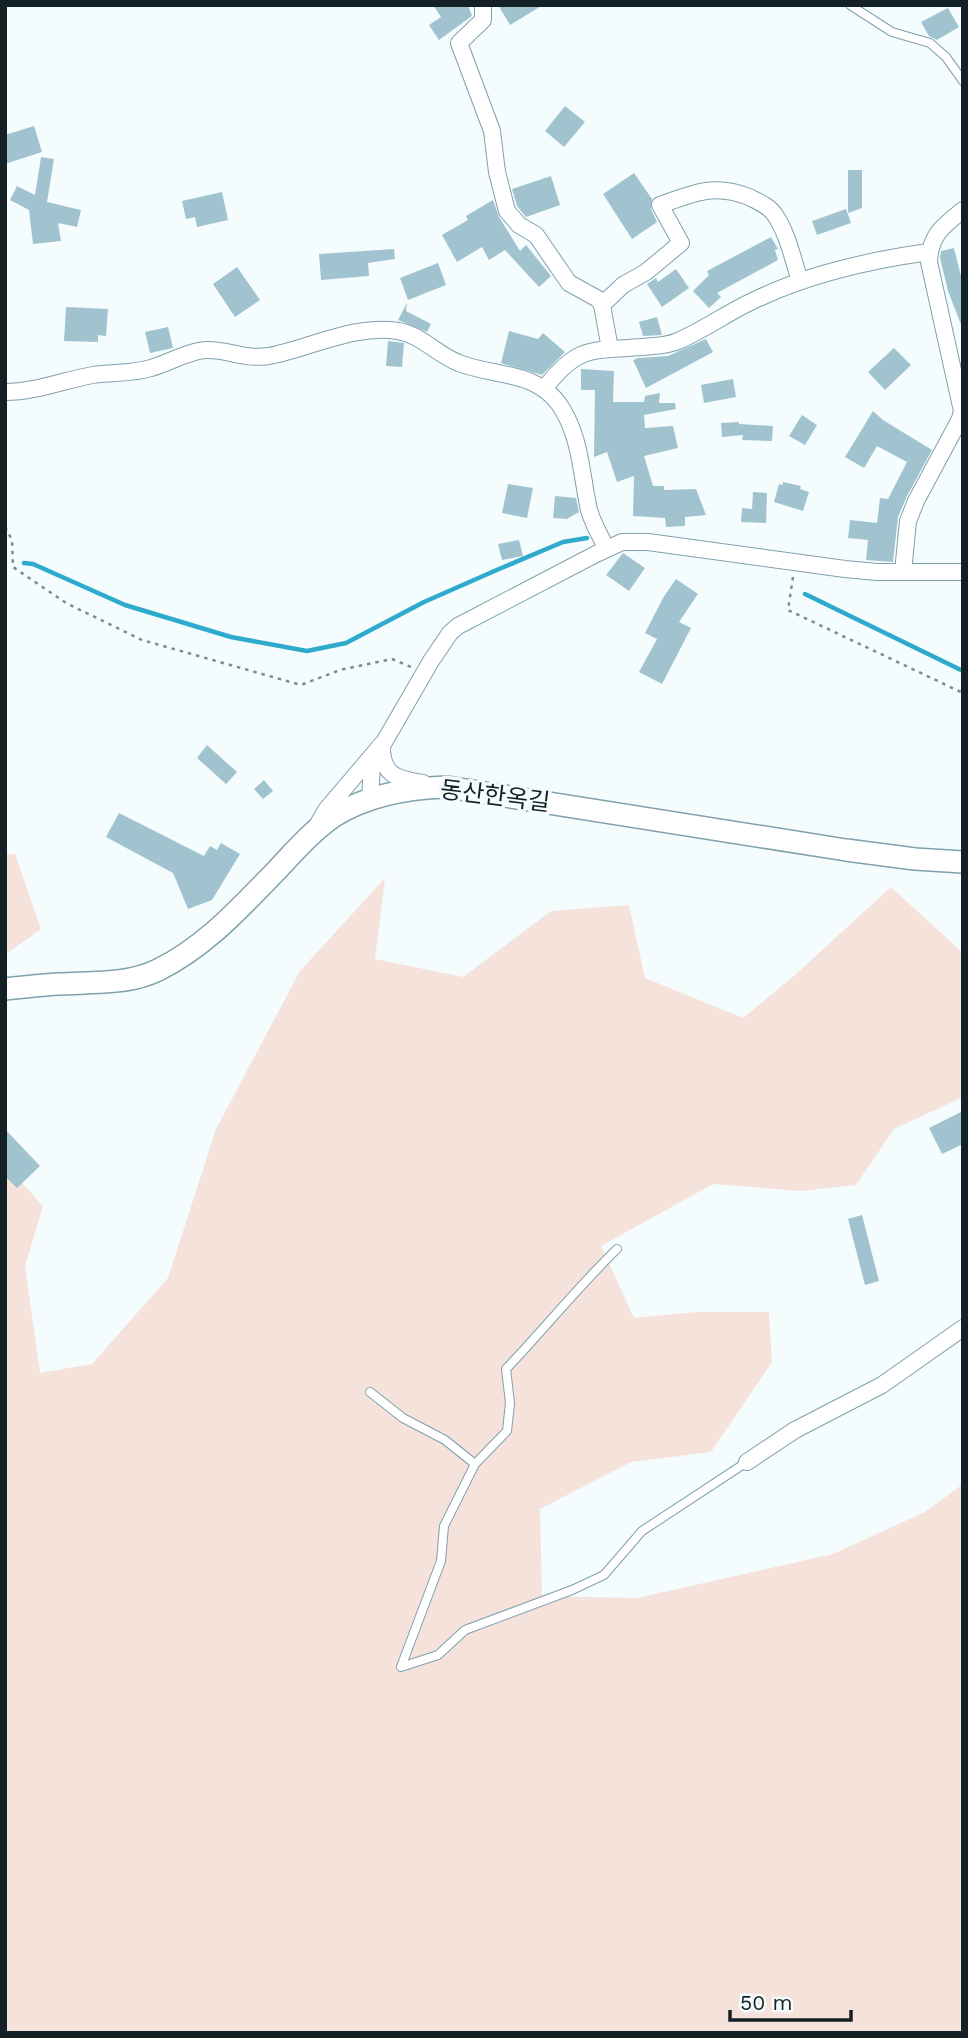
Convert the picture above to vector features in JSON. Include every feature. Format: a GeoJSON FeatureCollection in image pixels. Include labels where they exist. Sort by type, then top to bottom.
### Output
{"type":"FeatureCollection","features":[{"type":"Feature","properties":{"kind":"street"},"geometry":{"type":"LineString","coordinates":[[483,5],[483,20],[459,43],[492,131],[497,172],[507,211],[519,225],[536,235],[569,283],[598,299],[603,305],[610,349]]}},
{"type":"Feature","properties":{"kind":"street"},"geometry":{"type":"LineString","coordinates":[[603,305],[623,285],[646,272],[681,243],[660,205],[713,189],[734,191],[769,208],[782,228],[800,281]]}},
{"type":"Feature","properties":{"kind":"street"},"geometry":{"type":"LineString","coordinates":[[903,572],[908,521],[962,411],[931,279],[929,252],[930,243],[937,234],[963,210]]}},
{"type":"Feature","properties":{"kind":"street"},"geometry":{"type":"LineString","coordinates":[[544,389],[574,357],[590,351],[660,345],[679,340],[722,319],[742,305],[800,281],[895,257],[929,252]]}},
{"type":"Feature","properties":{"kind":"street"},"geometry":{"type":"LineString","coordinates":[[5,392],[45,387],[92,375],[141,371],[206,350],[248,357],[268,356],[346,335],[387,330],[411,335],[458,363],[531,381],[544,389],[559,405],[574,435],[589,509],[607,549]]}},
{"type":"Feature","properties":{"kind":"street"},"geometry":{"type":"LineString","coordinates":[[370,800],[372,763],[443,641],[458,626],[622,542],[634,541],[845,569],[963,572]]}},
{"type":"Feature","properties":{"kind":"street"},"geometry":{"type":"LineString","coordinates":[[382,744],[384,765],[393,775],[405,780],[447,787]]}},
{"type":"Feature","properties":{"kind":"street"},"geometry":{"type":"LineString","coordinates":[[312,834],[326,810],[382,744]]}},
{"type":"Feature","properties":{"kind":"street","name":"동산한옥길"},"geometry":{"type":"LineString","coordinates":[[5,989],[110,982],[156,971],[211,936],[312,834],[335,816],[370,800],[404,790],[447,787],[857,851],[963,862]]}},
{"type":"Feature","properties":{"kind":"street"},"geometry":{"type":"LineString","coordinates":[[747,1462],[795,1430],[882,1385],[963,1328]]}},
{"type":"Feature","properties":{"kind":"lane"},"geometry":{"type":"LineString","coordinates":[[850,5],[892,32],[930,43],[946,57],[963,81]]}},
{"type":"Feature","properties":{"kind":"lane"},"geometry":{"type":"LineString","coordinates":[[617,1248],[587,1277],[549,1324],[506,1369],[510,1403],[507,1431],[475,1464],[444,1526],[441,1561],[401,1667],[438,1655],[465,1630],[572,1590],[604,1575],[642,1531],[747,1462]]}},
{"type":"Feature","properties":{"kind":"lane"},"geometry":{"type":"LineString","coordinates":[[370,1392],[403,1418],[444,1440],[475,1464]]}},
{"type":"Feature","properties":{"kind":"path"},"geometry":{"type":"LineString","coordinates":[[5,527],[12,540],[13,567],[66,603],[142,640],[301,685],[340,670],[392,659],[424,671]]}},
{"type":"Feature","properties":{"kind":"path"},"geometry":{"type":"LineString","coordinates":[[795,563],[788,610],[963,693]]}},
{"type":"Feature","properties":{"kind":"shaded area"},"geometry":{"type":"Polygon","coordinates":[[[5,854],[15,854],[41,929],[5,955],[5,854]]]}},
{"type":"Feature","properties":{"kind":"shaded area"},"geometry":{"type":"Polygon","coordinates":[[[385,878],[375,959],[463,977],[551,911],[629,905],[645,978],[743,1018],[795,975],[891,887],[963,953],[963,1097],[894,1129],[856,1185],[801,1191],[713,1184],[601,1246],[634,1318],[696,1312],[769,1312],[772,1362],[711,1452],[631,1462],[540,1509],[542,1596],[637,1598],[833,1554],[925,1512],[963,1484],[963,2033],[5,2033],[5,1164],[43,1206],[25,1266],[40,1373],[92,1364],[168,1278],[216,1129],[300,971],[385,878]]]}},
{"type":"Feature","properties":{"kind":"building"},"geometry":{"type":"Polygon","coordinates":[[[433,5],[468,5],[472,16],[439,40],[429,25],[441,17],[433,5]]]}},
{"type":"Feature","properties":{"kind":"building"},"geometry":{"type":"Polygon","coordinates":[[[498,5],[543,5],[510,25],[498,5]]]}},
{"type":"Feature","properties":{"kind":"building"},"geometry":{"type":"Polygon","coordinates":[[[948,8],[959,27],[937,40],[929,36],[921,22],[948,8]]]}},
{"type":"Feature","properties":{"kind":"building"},"geometry":{"type":"Polygon","coordinates":[[[565,106],[585,122],[564,147],[545,131],[565,106]]]}},
{"type":"Feature","properties":{"kind":"building"},"geometry":{"type":"Polygon","coordinates":[[[34,126],[42,152],[5,164],[5,135],[34,126]]]}},
{"type":"Feature","properties":{"kind":"building"},"geometry":{"type":"Polygon","coordinates":[[[41,157],[54,159],[47,202],[81,210],[77,227],[58,223],[61,241],[33,244],[29,210],[10,200],[17,186],[35,195],[41,157]]]}},
{"type":"Feature","properties":{"kind":"building"},"geometry":{"type":"Polygon","coordinates":[[[848,170],[862,170],[862,208],[848,213],[848,170]]]}},
{"type":"Feature","properties":{"kind":"building"},"geometry":{"type":"Polygon","coordinates":[[[634,173],[652,199],[651,209],[657,222],[632,239],[603,194],[634,173]]]}},
{"type":"Feature","properties":{"kind":"building"},"geometry":{"type":"Polygon","coordinates":[[[551,176],[560,205],[526,217],[517,206],[512,189],[551,176]]]}},
{"type":"Feature","properties":{"kind":"building"},"geometry":{"type":"Polygon","coordinates":[[[222,192],[228,220],[197,227],[195,217],[186,219],[182,201],[222,192]]]}},
{"type":"Feature","properties":{"kind":"building"},"geometry":{"type":"Polygon","coordinates":[[[493,200],[499,217],[520,251],[526,245],[551,276],[539,287],[505,250],[489,260],[482,247],[457,262],[442,235],[468,220],[466,216],[493,200]]]}},
{"type":"Feature","properties":{"kind":"building"},"geometry":{"type":"Polygon","coordinates":[[[846,209],[851,223],[817,235],[812,221],[846,209]]]}},
{"type":"Feature","properties":{"kind":"building"},"geometry":{"type":"Polygon","coordinates":[[[771,237],[778,249],[775,250],[778,260],[717,293],[721,297],[709,308],[693,291],[709,275],[707,271],[771,237]]]}},
{"type":"Feature","properties":{"kind":"building"},"geometry":{"type":"Polygon","coordinates":[[[954,248],[963,284],[962,327],[948,291],[940,258],[941,251],[954,248]]]}},
{"type":"Feature","properties":{"kind":"building"},"geometry":{"type":"Polygon","coordinates":[[[394,249],[395,259],[368,263],[369,276],[321,280],[319,254],[394,249]]]}},
{"type":"Feature","properties":{"kind":"building"},"geometry":{"type":"Polygon","coordinates":[[[438,263],[446,285],[408,300],[400,278],[438,263]]]}},
{"type":"Feature","properties":{"kind":"building"},"geometry":{"type":"Polygon","coordinates":[[[237,267],[260,300],[235,317],[213,284],[237,267]]]}},
{"type":"Feature","properties":{"kind":"building"},"geometry":{"type":"Polygon","coordinates":[[[676,269],[689,288],[662,307],[647,284],[656,278],[658,282],[676,269]]]}},
{"type":"Feature","properties":{"kind":"building"},"geometry":{"type":"Polygon","coordinates":[[[407,303],[406,311],[431,324],[427,332],[398,320],[407,303]]]}},
{"type":"Feature","properties":{"kind":"building"},"geometry":{"type":"Polygon","coordinates":[[[66,307],[108,309],[106,336],[98,335],[98,342],[64,341],[66,307]]]}},
{"type":"Feature","properties":{"kind":"building"},"geometry":{"type":"Polygon","coordinates":[[[657,317],[662,335],[643,336],[639,322],[657,317]]]}},
{"type":"Feature","properties":{"kind":"building"},"geometry":{"type":"Polygon","coordinates":[[[168,327],[173,348],[150,353],[145,332],[168,327]]]}},
{"type":"Feature","properties":{"kind":"building"},"geometry":{"type":"Polygon","coordinates":[[[509,331],[538,339],[543,333],[565,352],[542,375],[501,363],[509,331]]]}},
{"type":"Feature","properties":{"kind":"building"},"geometry":{"type":"Polygon","coordinates":[[[706,339],[713,352],[646,388],[633,360],[668,356],[706,339]]]}},
{"type":"Feature","properties":{"kind":"building"},"geometry":{"type":"Polygon","coordinates":[[[388,341],[404,343],[402,367],[386,366],[388,341]]]}},
{"type":"Feature","properties":{"kind":"building"},"geometry":{"type":"Polygon","coordinates":[[[894,348],[911,365],[885,390],[868,372],[894,348]]]}},
{"type":"Feature","properties":{"kind":"building"},"geometry":{"type":"Polygon","coordinates":[[[581,369],[614,371],[613,402],[644,402],[645,396],[660,393],[659,403],[675,403],[676,409],[644,415],[645,428],[673,426],[678,448],[644,456],[653,486],[664,486],[664,490],[696,489],[706,515],[685,517],[685,526],[666,527],[665,518],[633,516],[634,476],[617,482],[607,452],[594,457],[595,390],[581,390],[581,369]]]}},
{"type":"Feature","properties":{"kind":"building"},"geometry":{"type":"Polygon","coordinates":[[[733,379],[736,397],[704,403],[701,385],[733,379]]]}},
{"type":"Feature","properties":{"kind":"building"},"geometry":{"type":"Polygon","coordinates":[[[873,411],[932,450],[898,517],[893,562],[866,560],[868,540],[848,538],[850,520],[877,523],[880,498],[888,499],[907,462],[877,446],[864,468],[845,457],[873,411]]]}},
{"type":"Feature","properties":{"kind":"building"},"geometry":{"type":"Polygon","coordinates":[[[802,415],[817,425],[805,445],[789,436],[802,415]]]}},
{"type":"Feature","properties":{"kind":"building"},"geometry":{"type":"Polygon","coordinates":[[[721,423],[773,426],[772,441],[742,440],[743,435],[722,437],[721,423]]]}},
{"type":"Feature","properties":{"kind":"building"},"geometry":{"type":"Polygon","coordinates":[[[783,482],[801,486],[800,489],[809,492],[803,511],[774,502],[779,484],[783,485],[783,482]]]}},
{"type":"Feature","properties":{"kind":"building"},"geometry":{"type":"Polygon","coordinates":[[[508,484],[533,488],[527,518],[502,513],[508,484]]]}},
{"type":"Feature","properties":{"kind":"building"},"geometry":{"type":"Polygon","coordinates":[[[753,492],[767,493],[766,523],[741,522],[742,508],[752,509],[753,492]]]}},
{"type":"Feature","properties":{"kind":"building"},"geometry":{"type":"Polygon","coordinates":[[[555,496],[576,498],[579,512],[567,519],[553,518],[555,496]]]}},
{"type":"Feature","properties":{"kind":"building"},"geometry":{"type":"Polygon","coordinates":[[[519,540],[523,556],[502,560],[498,544],[519,540]]]}},
{"type":"Feature","properties":{"kind":"building"},"geometry":{"type":"Polygon","coordinates":[[[623,553],[645,568],[629,591],[606,575],[623,553]]]}},
{"type":"Feature","properties":{"kind":"building"},"geometry":{"type":"Polygon","coordinates":[[[676,579],[698,594],[679,622],[691,628],[662,684],[639,672],[657,639],[645,633],[676,579]]]}},
{"type":"Feature","properties":{"kind":"building"},"geometry":{"type":"Polygon","coordinates":[[[207,745],[237,772],[226,784],[197,758],[207,745]]]}},
{"type":"Feature","properties":{"kind":"building"},"geometry":{"type":"Polygon","coordinates":[[[264,780],[273,791],[263,799],[254,789],[264,780]]]}},
{"type":"Feature","properties":{"kind":"building"},"geometry":{"type":"Polygon","coordinates":[[[119,813],[204,856],[210,846],[217,850],[221,843],[240,854],[212,900],[188,909],[173,873],[106,837],[119,813]]]}},
{"type":"Feature","properties":{"kind":"building"},"geometry":{"type":"Polygon","coordinates":[[[963,1111],[963,1144],[942,1154],[929,1128],[963,1111]]]}},
{"type":"Feature","properties":{"kind":"building"},"geometry":{"type":"Polygon","coordinates":[[[5,1129],[40,1166],[17,1188],[5,1176],[5,1129]]]}},
{"type":"Feature","properties":{"kind":"building"},"geometry":{"type":"Polygon","coordinates":[[[862,1215],[879,1281],[865,1285],[848,1219],[862,1215]]]}},
{"type":"Feature","properties":{"kind":"waterway"},"geometry":{"type":"LineString","coordinates":[[24,563],[33,564],[125,605],[231,637],[307,651],[346,643],[424,602],[499,569],[563,542],[587,538]]}},
{"type":"Feature","properties":{"kind":"waterway"},"geometry":{"type":"LineString","coordinates":[[805,594],[963,671]]}}]}
